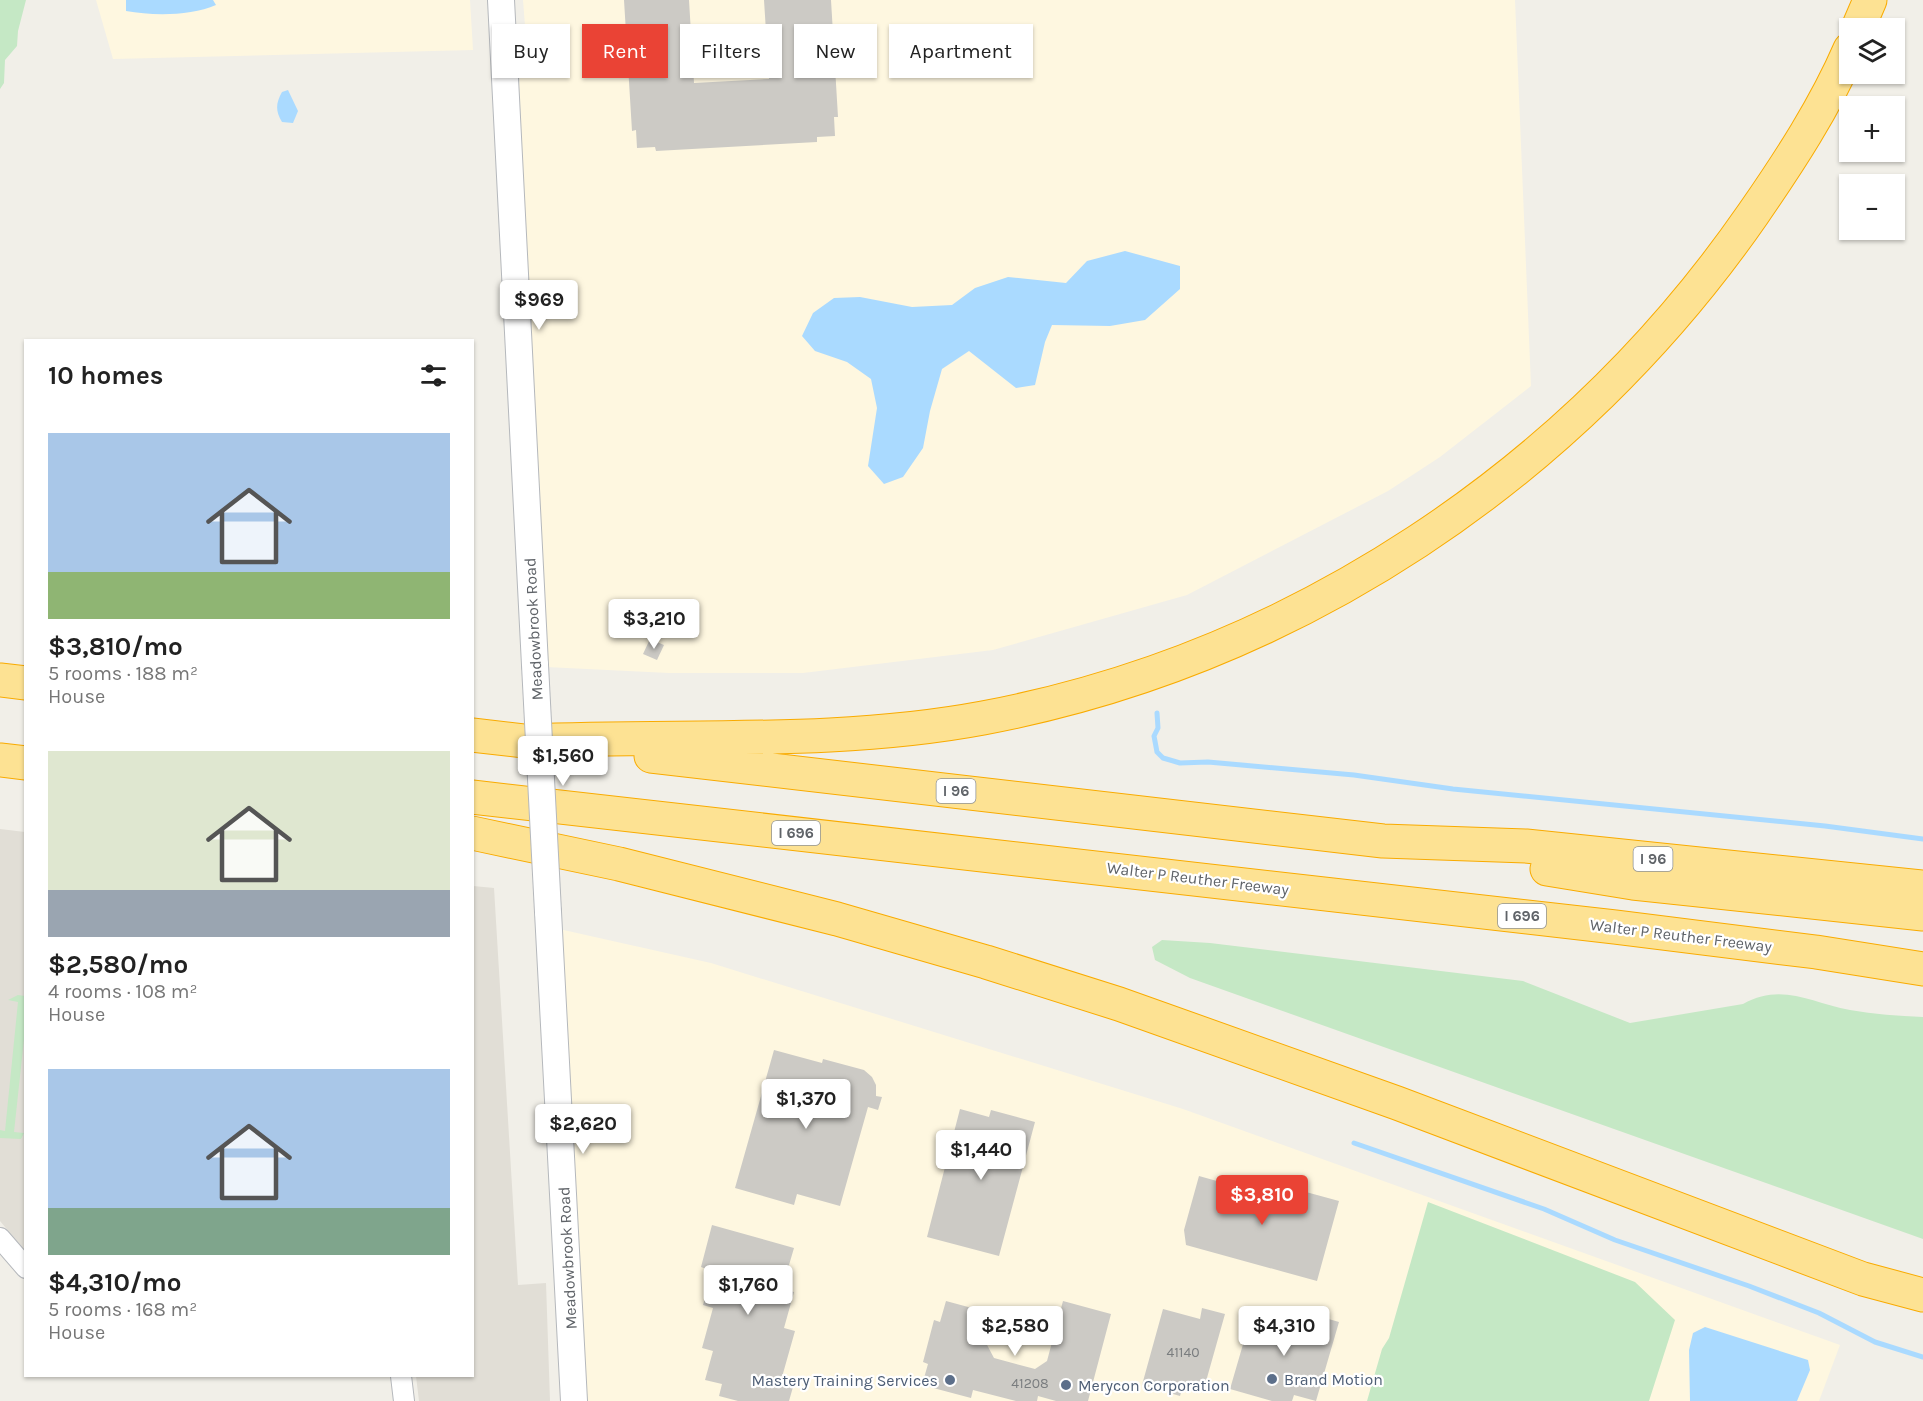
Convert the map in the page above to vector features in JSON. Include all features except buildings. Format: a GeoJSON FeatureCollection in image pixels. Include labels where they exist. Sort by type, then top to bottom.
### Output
{"type":"FeatureCollection","features":[{"type":"Feature","properties":{"kind":"highway"},"geometry":{"type":"LineString","coordinates":[[1862,18],[1869,0]]}},
{"type":"Feature","properties":{"kind":"highway"},"geometry":{"type":"LineString","coordinates":[[529,741],[599,738],[809,737],[880,733],[984,718],[1076,696],[1162,668],[1250,633],[1340,588],[1427,536],[1494,487],[1562,432],[1644,353],[1721,259],[1793,156],[1839,70]]}},
{"type":"Feature","properties":{"kind":"highway"},"geometry":{"type":"LineString","coordinates":[[0,680],[24,683]]}},
{"type":"Feature","properties":{"kind":"highway","name":"I 96"},"geometry":{"type":"LineString","coordinates":[[474,735],[1383,841],[1526,846],[1923,887]]}},
{"type":"Feature","properties":{"kind":"highway"},"geometry":{"type":"LineString","coordinates":[[0,743],[24,746]]}},
{"type":"Feature","properties":{"kind":"highway"},"geometry":{"type":"LineString","coordinates":[[0,760],[24,763]]}},
{"type":"Feature","properties":{"kind":"highway","name":"Walter P Reuther Freeway"},"geometry":{"type":"LineString","coordinates":[[474,797],[1615,927],[1816,952],[1923,969]]}},
{"type":"Feature","properties":{"kind":"highway"},"geometry":{"type":"LineString","coordinates":[[474,833],[619,864],[802,910],[998,965],[1119,1004],[1397,1103],[1863,1278],[1923,1305]]}},
{"type":"Feature","properties":{"kind":"highway"},"geometry":{"type":"LineString","coordinates":[[1383,841],[1632,883],[1923,914]]}},
{"type":"Feature","properties":{"kind":"highway"},"geometry":{"type":"LineString","coordinates":[[1863,1278],[1923,1295]]}},
{"type":"Feature","properties":{"kind":"street","name":"Meadowbrook Road"},"geometry":{"type":"LineString","coordinates":[[501,0],[574,1401]]}},
{"type":"Feature","properties":{"kind":"street"},"geometry":{"type":"LineString","coordinates":[[0,1238],[24,1266]]}},
{"type":"Feature","properties":{"kind":"street"},"geometry":{"type":"LineString","coordinates":[[401,1377],[404,1401]]}},
{"type":"Feature","properties":{"kind":"shaded area"},"geometry":{"type":"Polygon","coordinates":[[[96,0],[470,0],[473,50],[113,59],[96,0]]]}},
{"type":"Feature","properties":{"kind":"shaded area"},"geometry":{"type":"Polygon","coordinates":[[[523,0],[1515,0],[1531,386],[1440,457],[1388,491],[1187,595],[993,650],[803,673],[669,673],[546,667],[519,84],[520,78],[570,78],[570,24],[525,24],[523,0]]]}},
{"type":"Feature","properties":{"kind":"shaded area"},"geometry":{"type":"Polygon","coordinates":[[[0,829],[24,832],[24,1250],[0,1221],[0,829]]]}},
{"type":"Feature","properties":{"kind":"shaded area"},"geometry":{"type":"Polygon","coordinates":[[[474,886],[494,888],[518,1285],[546,1283],[550,1401],[419,1401],[416,1377],[474,1377],[474,886]]]}},
{"type":"Feature","properties":{"kind":"shaded area"},"geometry":{"type":"Polygon","coordinates":[[[559,929],[711,963],[1183,1109],[1840,1345],[1819,1401],[588,1401],[584,1372],[559,929]]]}},
{"type":"Feature","properties":{"kind":"green space"},"geometry":{"type":"Polygon","coordinates":[[[0,0],[26,0],[18,31],[17,46],[5,60],[4,83],[0,89],[0,0]]]}},
{"type":"Feature","properties":{"kind":"green space"},"geometry":{"type":"Polygon","coordinates":[[[1162,940],[1210,943],[1523,981],[1630,1023],[1743,1004],[1757,998],[1784,994],[1850,1010],[1923,1017],[1923,1239],[1190,978],[1155,960],[1152,947],[1162,940]]]}},
{"type":"Feature","properties":{"kind":"green space"},"geometry":{"type":"Polygon","coordinates":[[[18,995],[24,996],[24,1039],[14,1132],[24,1133],[21,1139],[0,1138],[0,1130],[5,1131],[18,1002],[8,1000],[18,995]]]}},
{"type":"Feature","properties":{"kind":"green space"},"geometry":{"type":"Polygon","coordinates":[[[1428,1202],[1635,1282],[1675,1320],[1649,1401],[1367,1401],[1382,1349],[1389,1338],[1428,1202]]]}},
{"type":"Feature","properties":{"kind":"water"},"geometry":{"type":"Polygon","coordinates":[[[126,0],[213,0],[216,5],[184,13],[148,14],[126,11],[126,0]]]}},
{"type":"Feature","properties":{"kind":"water"},"geometry":{"type":"Polygon","coordinates":[[[288,90],[298,111],[293,123],[282,122],[277,110],[282,92],[288,90]]]}},
{"type":"Feature","properties":{"kind":"water"},"geometry":{"type":"Polygon","coordinates":[[[1125,251],[1180,266],[1180,289],[1145,320],[1110,326],[1052,325],[1045,342],[1035,385],[1016,388],[969,351],[942,369],[930,411],[923,448],[903,477],[884,484],[868,466],[877,408],[871,379],[847,362],[815,351],[802,336],[813,313],[834,298],[860,297],[912,307],[952,305],[975,288],[1008,277],[1066,283],[1087,261],[1125,251]]]}},
{"type":"Feature","properties":{"kind":"water"},"geometry":{"type":"Polygon","coordinates":[[[1705,1327],[1808,1360],[1810,1370],[1797,1401],[1690,1401],[1689,1350],[1693,1333],[1705,1327]]]}},
{"type":"Feature","properties":{"kind":"waterway"},"geometry":{"type":"LineString","coordinates":[[1157,713],[1158,728],[1154,736],[1157,752],[1163,758],[1180,763],[1208,762],[1354,775],[1453,789],[1825,826],[1923,839]]}},
{"type":"Feature","properties":{"kind":"waterway"},"geometry":{"type":"LineString","coordinates":[[1354,1143],[1544,1209],[1615,1240],[1749,1286],[1819,1313],[1875,1342],[1923,1357]]}},
{"type":"Feature","properties":{"kind":"place","name":"Brand Motion"},"geometry":{"type":"Point","coordinates":[1272,1379]}},
{"type":"Feature","properties":{"kind":"place","name":"Mastery Training Services"},"geometry":{"type":"Point","coordinates":[950,1380]}},
{"type":"Feature","properties":{"kind":"place","name":"Merycon Corporation"},"geometry":{"type":"Point","coordinates":[1066,1385]}}]}
